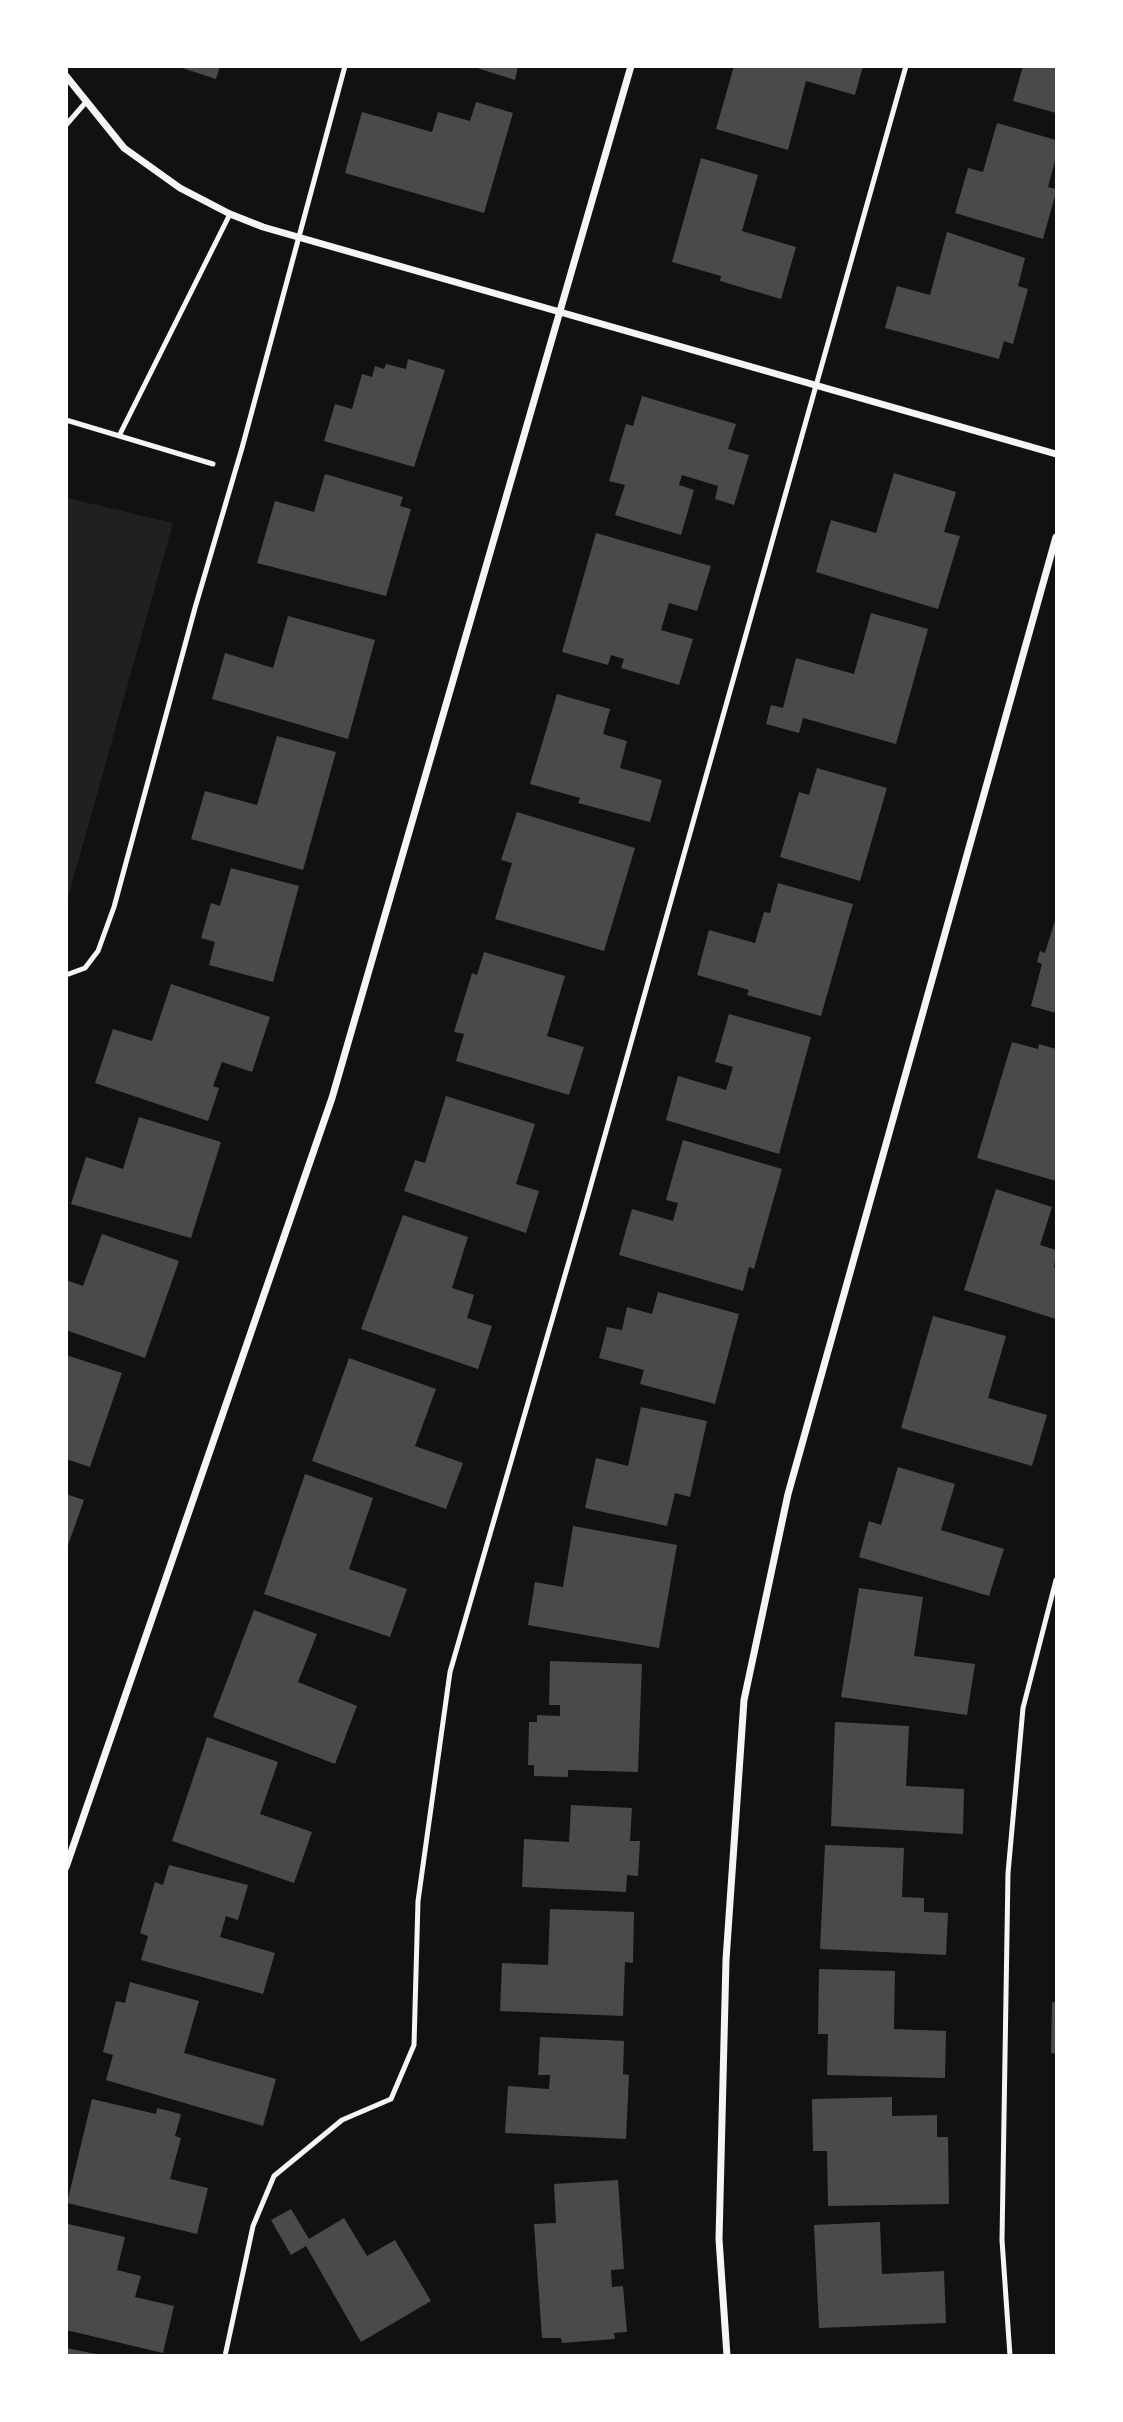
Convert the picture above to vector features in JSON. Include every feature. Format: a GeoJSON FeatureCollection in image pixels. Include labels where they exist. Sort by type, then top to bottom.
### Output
{"type":"FeatureCollection","features":[{"type":"Feature","properties":{"kind":"street"},"geometry":{"type":"LineString","coordinates":[[66,1867],[332,1098],[631,66]]}},
{"type":"Feature","properties":{"kind":"street"},"geometry":{"type":"LineString","coordinates":[[66,76],[124,148],[180,188],[230,214],[298,238],[1056,454]]}},
{"type":"Feature","properties":{"kind":"street"},"geometry":{"type":"LineString","coordinates":[[727,2356],[719,2239],[726,1960],[744,1700],[788,1494],[1056,537]]}},
{"type":"Feature","properties":{"kind":"lane"},"geometry":{"type":"LineString","coordinates":[[66,975],[85,968],[98,951],[114,907],[345,66]]}},
{"type":"Feature","properties":{"kind":"lane"},"geometry":{"type":"LineString","coordinates":[[225,2356],[253,2226],[274,2176],[342,2120],[391,2099],[414,2045],[418,1901],[450,1672],[585,1206],[906,66]]}},
{"type":"Feature","properties":{"kind":"lane"},"geometry":{"type":"LineString","coordinates":[[66,125],[86,102]]}},
{"type":"Feature","properties":{"kind":"lane"},"geometry":{"type":"LineString","coordinates":[[119,436],[230,214]]}},
{"type":"Feature","properties":{"kind":"lane"},"geometry":{"type":"LineString","coordinates":[[66,420],[213,464]]}},
{"type":"Feature","properties":{"kind":"lane"},"geometry":{"type":"LineString","coordinates":[[1010,2356],[1002,2240],[1008,1873],[1023,1708],[1056,1580]]}},
{"type":"Feature","properties":{"kind":"shaded area"},"geometry":{"type":"Polygon","coordinates":[[[66,498],[173,523],[67,901],[66,498]]]}},
{"type":"Feature","properties":{"kind":"building"},"geometry":{"type":"Polygon","coordinates":[[[176,66],[220,66],[216,79],[176,66]]]}},
{"type":"Feature","properties":{"kind":"building"},"geometry":{"type":"Polygon","coordinates":[[[471,66],[518,66],[515,80],[471,66]]]}},
{"type":"Feature","properties":{"kind":"building"},"geometry":{"type":"Polygon","coordinates":[[[734,66],[863,66],[855,95],[806,81],[788,150],[716,129],[734,66]]]}},
{"type":"Feature","properties":{"kind":"building"},"geometry":{"type":"Polygon","coordinates":[[[1023,66],[1056,66],[1056,113],[1013,101],[1023,66]]]}},
{"type":"Feature","properties":{"kind":"building"},"geometry":{"type":"Polygon","coordinates":[[[476,102],[513,113],[484,213],[345,173],[362,112],[432,132],[438,112],[470,121],[476,102]]]}},
{"type":"Feature","properties":{"kind":"building"},"geometry":{"type":"Polygon","coordinates":[[[997,123],[1056,140],[1056,157],[1048,187],[1056,189],[1056,192],[1043,239],[955,213],[968,168],[983,172],[997,123]]]}},
{"type":"Feature","properties":{"kind":"building"},"geometry":{"type":"Polygon","coordinates":[[[701,158],[758,175],[742,231],[796,247],[781,299],[720,281],[721,276],[672,262],[701,158]]]}},
{"type":"Feature","properties":{"kind":"building"},"geometry":{"type":"Polygon","coordinates":[[[947,232],[1025,258],[1018,286],[1028,289],[1013,344],[1004,341],[999,359],[885,328],[897,286],[930,295],[947,232]]]}},
{"type":"Feature","properties":{"kind":"building"},"geometry":{"type":"Polygon","coordinates":[[[408,359],[445,370],[414,467],[324,441],[335,404],[352,409],[362,374],[372,377],[375,366],[384,369],[386,364],[406,369],[408,359]]]}},
{"type":"Feature","properties":{"kind":"building"},"geometry":{"type":"Polygon","coordinates":[[[642,396],[736,424],[728,449],[749,455],[734,505],[715,499],[718,486],[682,475],[679,485],[694,490],[681,535],[615,515],[625,485],[609,481],[626,424],[633,426],[642,396]]]}},
{"type":"Feature","properties":{"kind":"building"},"geometry":{"type":"Polygon","coordinates":[[[894,473],[956,492],[944,532],[960,536],[938,609],[816,572],[831,520],[876,533],[894,473]]]}},
{"type":"Feature","properties":{"kind":"building"},"geometry":{"type":"Polygon","coordinates":[[[325,474],[403,497],[400,506],[411,509],[386,596],[257,563],[275,501],[314,512],[325,474]]]}},
{"type":"Feature","properties":{"kind":"building"},"geometry":{"type":"Polygon","coordinates":[[[596,533],[711,566],[697,611],[669,603],[661,630],[693,639],[679,685],[621,668],[624,659],[611,655],[608,665],[562,652],[596,533]]]}},
{"type":"Feature","properties":{"kind":"building"},"geometry":{"type":"Polygon","coordinates":[[[871,613],[928,629],[896,744],[803,718],[799,733],[766,724],[771,705],[783,708],[796,658],[854,674],[871,613]]]}},
{"type":"Feature","properties":{"kind":"building"},"geometry":{"type":"Polygon","coordinates":[[[288,616],[375,640],[348,739],[212,699],[225,653],[273,668],[288,616]]]}},
{"type":"Feature","properties":{"kind":"building"},"geometry":{"type":"Polygon","coordinates":[[[557,694],[610,709],[603,734],[627,741],[620,768],[662,780],[650,822],[578,803],[580,798],[530,784],[557,694]]]}},
{"type":"Feature","properties":{"kind":"building"},"geometry":{"type":"Polygon","coordinates":[[[277,736],[336,752],[303,870],[191,839],[205,791],[257,805],[277,736]]]}},
{"type":"Feature","properties":{"kind":"building"},"geometry":{"type":"Polygon","coordinates":[[[817,768],[887,788],[860,881],[780,857],[799,792],[809,795],[817,768]]]}},
{"type":"Feature","properties":{"kind":"building"},"geometry":{"type":"Polygon","coordinates":[[[517,812],[635,848],[604,951],[495,919],[512,863],[501,860],[517,812]]]}},
{"type":"Feature","properties":{"kind":"building"},"geometry":{"type":"Polygon","coordinates":[[[231,868],[299,886],[273,982],[209,965],[215,942],[201,938],[211,903],[220,906],[231,868]]]}},
{"type":"Feature","properties":{"kind":"building"},"geometry":{"type":"Polygon","coordinates":[[[778,883],[853,904],[821,1016],[747,995],[749,990],[697,975],[709,930],[755,943],[764,912],[770,913],[778,883]]]}},
{"type":"Feature","properties":{"kind":"building"},"geometry":{"type":"Polygon","coordinates":[[[1056,917],[1056,1013],[1031,1006],[1042,964],[1037,962],[1040,951],[1045,953],[1056,917]]]}},
{"type":"Feature","properties":{"kind":"building"},"geometry":{"type":"Polygon","coordinates":[[[484,952],[565,976],[547,1036],[584,1047],[569,1095],[456,1061],[464,1034],[454,1032],[472,973],[477,975],[484,952]]]}},
{"type":"Feature","properties":{"kind":"building"},"geometry":{"type":"Polygon","coordinates":[[[171,984],[270,1017],[252,1072],[222,1062],[213,1086],[219,1088],[208,1121],[95,1083],[113,1029],[152,1041],[171,984]]]}},
{"type":"Feature","properties":{"kind":"building"},"geometry":{"type":"Polygon","coordinates":[[[729,1014],[811,1037],[779,1154],[666,1120],[678,1076],[726,1090],[733,1067],[715,1062],[729,1014]]]}},
{"type":"Feature","properties":{"kind":"building"},"geometry":{"type":"Polygon","coordinates":[[[1012,1042],[1038,1049],[1039,1044],[1056,1049],[1056,1181],[977,1158],[1012,1042]]]}},
{"type":"Feature","properties":{"kind":"building"},"geometry":{"type":"Polygon","coordinates":[[[446,1096],[535,1124],[516,1184],[539,1191],[526,1233],[404,1191],[415,1160],[425,1163],[446,1096]]]}},
{"type":"Feature","properties":{"kind":"building"},"geometry":{"type":"Polygon","coordinates":[[[139,1117],[221,1142],[191,1238],[71,1204],[86,1157],[123,1169],[139,1117]]]}},
{"type":"Feature","properties":{"kind":"building"},"geometry":{"type":"Polygon","coordinates":[[[683,1140],[782,1169],[754,1269],[749,1267],[743,1291],[619,1255],[632,1209],[673,1221],[678,1203],[666,1200],[683,1140]]]}},
{"type":"Feature","properties":{"kind":"building"},"geometry":{"type":"Polygon","coordinates":[[[996,1189],[1052,1207],[1040,1245],[1056,1250],[1056,1319],[964,1290],[996,1189]]]}},
{"type":"Feature","properties":{"kind":"building"},"geometry":{"type":"Polygon","coordinates":[[[403,1215],[468,1237],[452,1288],[474,1295],[467,1318],[492,1326],[478,1369],[361,1329],[403,1215]]]}},
{"type":"Feature","properties":{"kind":"building"},"geometry":{"type":"Polygon","coordinates":[[[102,1234],[179,1261],[145,1358],[66,1330],[66,1280],[83,1286],[102,1234]]]}},
{"type":"Feature","properties":{"kind":"building"},"geometry":{"type":"Polygon","coordinates":[[[658,1292],[739,1314],[715,1404],[640,1384],[644,1370],[599,1358],[607,1327],[622,1330],[627,1307],[652,1314],[658,1292]]]}},
{"type":"Feature","properties":{"kind":"building"},"geometry":{"type":"Polygon","coordinates":[[[933,1316],[1006,1336],[988,1398],[1047,1415],[1032,1466],[901,1428],[933,1316]]]}},
{"type":"Feature","properties":{"kind":"building"},"geometry":{"type":"Polygon","coordinates":[[[66,1355],[122,1373],[90,1467],[66,1459],[66,1355]]]}},
{"type":"Feature","properties":{"kind":"building"},"geometry":{"type":"Polygon","coordinates":[[[349,1358],[436,1389],[415,1446],[463,1463],[446,1509],[312,1461],[349,1358]]]}},
{"type":"Feature","properties":{"kind":"building"},"geometry":{"type":"Polygon","coordinates":[[[641,1407],[707,1421],[690,1497],[675,1493],[667,1526],[585,1508],[596,1458],[628,1466],[641,1407]]]}},
{"type":"Feature","properties":{"kind":"building"},"geometry":{"type":"Polygon","coordinates":[[[898,1467],[955,1484],[941,1530],[1004,1549],[989,1596],[859,1557],[869,1521],[881,1525],[898,1467]]]}},
{"type":"Feature","properties":{"kind":"building"},"geometry":{"type":"Polygon","coordinates":[[[305,1474],[373,1498],[349,1569],[407,1589],[390,1637],[264,1594],[305,1474]]]}},
{"type":"Feature","properties":{"kind":"building"},"geometry":{"type":"Polygon","coordinates":[[[66,1494],[84,1500],[67,1548],[66,1547],[66,1494]]]}},
{"type":"Feature","properties":{"kind":"building"},"geometry":{"type":"Polygon","coordinates":[[[573,1526],[677,1545],[659,1648],[528,1625],[535,1582],[563,1587],[573,1526]]]}},
{"type":"Feature","properties":{"kind":"building"},"geometry":{"type":"Polygon","coordinates":[[[859,1588],[923,1597],[914,1656],[975,1664],[967,1715],[841,1697],[859,1588]]]}},
{"type":"Feature","properties":{"kind":"building"},"geometry":{"type":"Polygon","coordinates":[[[254,1610],[317,1634],[298,1682],[357,1706],[335,1764],[213,1717],[254,1610]]]}},
{"type":"Feature","properties":{"kind":"building"},"geometry":{"type":"Polygon","coordinates":[[[550,1661],[642,1664],[638,1772],[568,1770],[568,1777],[534,1776],[534,1765],[528,1765],[529,1722],[537,1722],[537,1715],[560,1716],[560,1705],[549,1705],[550,1661]]]}},
{"type":"Feature","properties":{"kind":"building"},"geometry":{"type":"Polygon","coordinates":[[[835,1722],[909,1726],[906,1786],[964,1789],[963,1834],[831,1826],[835,1722]]]}},
{"type":"Feature","properties":{"kind":"building"},"geometry":{"type":"Polygon","coordinates":[[[207,1737],[278,1762],[260,1814],[312,1832],[294,1883],[172,1841],[207,1737]]]}},
{"type":"Feature","properties":{"kind":"building"},"geometry":{"type":"Polygon","coordinates":[[[571,1805],[632,1808],[630,1841],[640,1841],[638,1876],[627,1875],[626,1892],[522,1887],[524,1839],[569,1842],[571,1805]]]}},
{"type":"Feature","properties":{"kind":"building"},"geometry":{"type":"Polygon","coordinates":[[[825,1845],[904,1848],[902,1897],[924,1898],[924,1912],[948,1913],[946,1955],[820,1949],[825,1845]]]}},
{"type":"Feature","properties":{"kind":"building"},"geometry":{"type":"Polygon","coordinates":[[[169,1865],[248,1885],[238,1920],[226,1916],[220,1937],[275,1953],[263,1994],[141,1960],[148,1936],[140,1933],[155,1882],[163,1885],[169,1865]]]}},
{"type":"Feature","properties":{"kind":"building"},"geometry":{"type":"Polygon","coordinates":[[[550,1909],[634,1912],[633,1963],[625,1962],[623,2016],[500,2011],[502,1963],[548,1965],[550,1909]]]}},
{"type":"Feature","properties":{"kind":"building"},"geometry":{"type":"Polygon","coordinates":[[[819,1969],[895,1971],[894,2029],[946,2031],[945,2078],[827,2075],[828,2034],[818,2034],[819,1969]]]}},
{"type":"Feature","properties":{"kind":"building"},"geometry":{"type":"Polygon","coordinates":[[[130,1982],[199,2001],[184,2053],[276,2079],[263,2126],[106,2080],[113,2055],[103,2052],[116,2001],[125,2003],[130,1982]]]}},
{"type":"Feature","properties":{"kind":"building"},"geometry":{"type":"Polygon","coordinates":[[[1052,2002],[1056,2002],[1056,2054],[1051,2053],[1052,2002]]]}},
{"type":"Feature","properties":{"kind":"building"},"geometry":{"type":"Polygon","coordinates":[[[540,2037],[624,2041],[623,2074],[629,2075],[626,2139],[505,2133],[508,2086],[549,2089],[550,2075],[538,2075],[540,2037]]]}},
{"type":"Feature","properties":{"kind":"building"},"geometry":{"type":"Polygon","coordinates":[[[892,2097],[892,2116],[937,2115],[937,2137],[948,2137],[949,2204],[828,2206],[827,2151],[813,2151],[812,2099],[892,2097]]]}},
{"type":"Feature","properties":{"kind":"building"},"geometry":{"type":"Polygon","coordinates":[[[92,2099],[156,2114],[157,2108],[181,2114],[175,2136],[181,2138],[170,2179],[208,2188],[197,2234],[67,2203],[92,2099]]]}},
{"type":"Feature","properties":{"kind":"building"},"geometry":{"type":"Polygon","coordinates":[[[618,2180],[624,2269],[611,2270],[612,2287],[623,2286],[627,2332],[614,2333],[615,2339],[562,2343],[561,2338],[542,2338],[534,2224],[556,2223],[554,2184],[618,2180]]]}},
{"type":"Feature","properties":{"kind":"building"},"geometry":{"type":"Polygon","coordinates":[[[291,2209],[309,2239],[344,2218],[367,2256],[395,2240],[431,2301],[361,2342],[306,2246],[291,2255],[271,2220],[291,2209]]]}},
{"type":"Feature","properties":{"kind":"building"},"geometry":{"type":"Polygon","coordinates":[[[880,2222],[882,2274],[944,2271],[946,2323],[819,2328],[814,2225],[880,2222]]]}},
{"type":"Feature","properties":{"kind":"building"},"geometry":{"type":"Polygon","coordinates":[[[68,2224],[125,2237],[117,2270],[141,2276],[135,2297],[174,2306],[163,2353],[66,2330],[68,2224]]]}},
{"type":"Feature","properties":{"kind":"building"},"geometry":{"type":"Polygon","coordinates":[[[66,2348],[96,2354],[96,2356],[66,2356],[66,2348]]]}}]}
